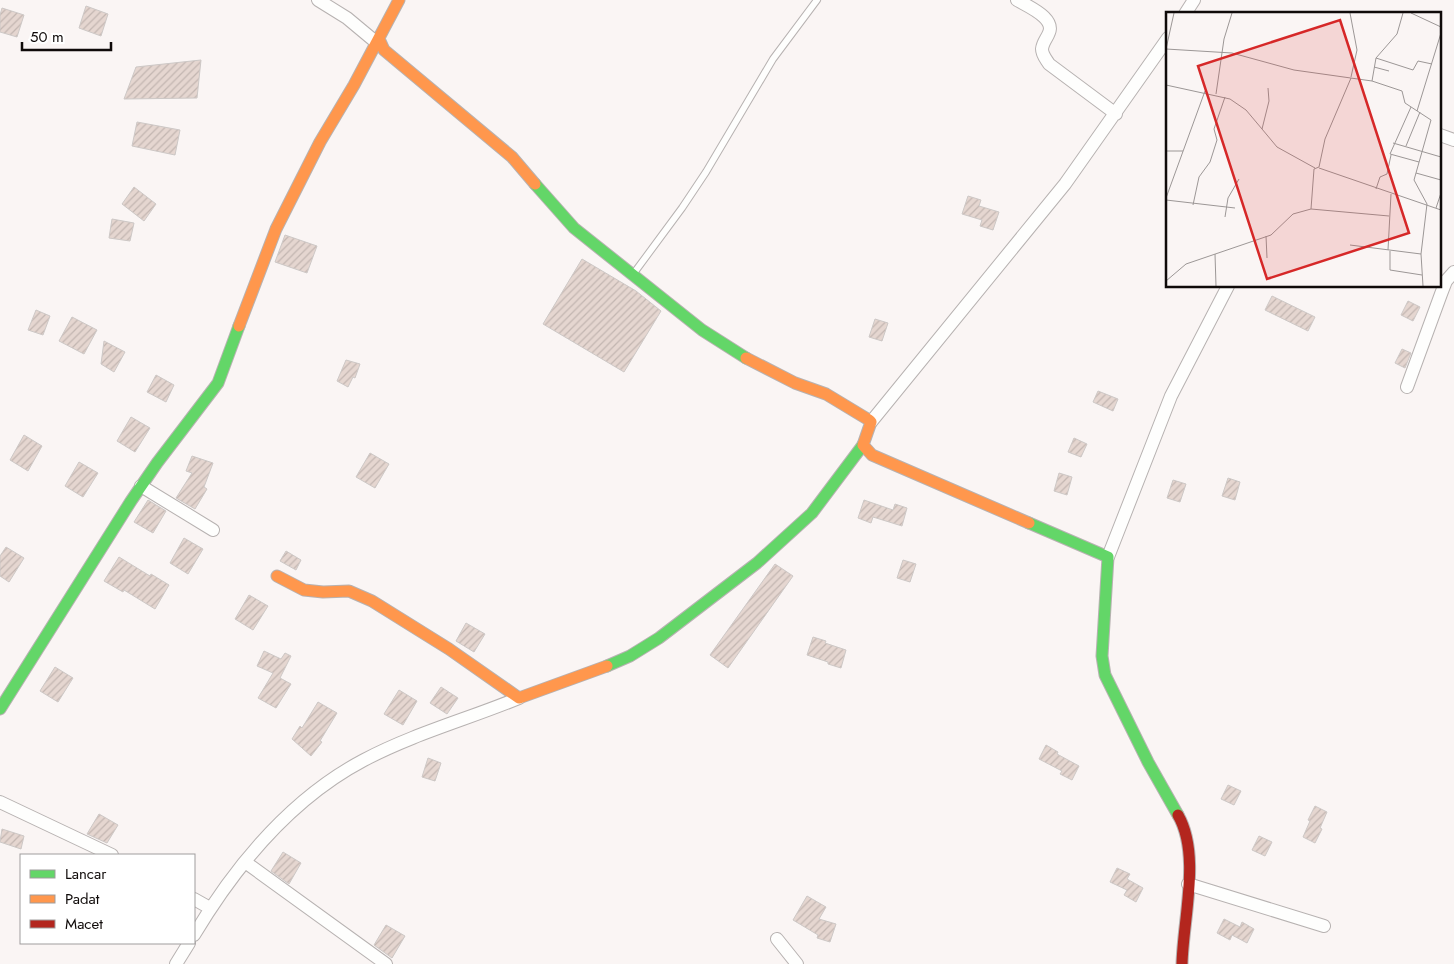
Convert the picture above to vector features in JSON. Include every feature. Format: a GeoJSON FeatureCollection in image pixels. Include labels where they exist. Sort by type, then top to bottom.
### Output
{"type":"FeatureCollection","features":[{"type":"Feature","properties":{"kind":"street"},"geometry":{"type":"LineString","coordinates":[[318,0],[378,41],[384,50],[396,61],[512,157],[574,228],[702,330],[746,358],[795,383],[826,394],[871,422]]}},
{"type":"Feature","properties":{"kind":"street"},"geometry":{"type":"LineString","coordinates":[[0,709],[141,486],[218,383],[276,229],[320,142],[354,86],[399,0]]}},
{"type":"Feature","properties":{"kind":"street"},"geometry":{"type":"LineString","coordinates":[[1017,0],[1043,16],[1049,23],[1048,36],[1042,47],[1043,54],[1049,64],[1116,114]]}},
{"type":"Feature","properties":{"kind":"street"},"geometry":{"type":"LineString","coordinates":[[1186,12],[1194,0]]}},
{"type":"Feature","properties":{"kind":"street"},"geometry":{"type":"LineString","coordinates":[[195,933],[210,908],[270,830],[340,774],[365,759],[429,731],[478,715],[630,656],[658,638],[757,563],[812,513],[863,446],[870,430],[871,422],[1065,184],[1166,41]]}},
{"type":"Feature","properties":{"kind":"street"},"geometry":{"type":"LineString","coordinates":[[1442,136],[1454,140]]}},
{"type":"Feature","properties":{"kind":"street"},"geometry":{"type":"LineString","coordinates":[[1407,387],[1446,281],[1454,272]]}},
{"type":"Feature","properties":{"kind":"street"},"geometry":{"type":"LineString","coordinates":[[1182,964],[1190,851],[1185,828],[1114,698],[1105,675],[1102,656],[1104,607],[1108,557],[1171,396],[1227,288]]}},
{"type":"Feature","properties":{"kind":"street"},"geometry":{"type":"LineString","coordinates":[[863,446],[872,455],[1108,557]]}},
{"type":"Feature","properties":{"kind":"street"},"geometry":{"type":"LineString","coordinates":[[141,486],[213,530]]}},
{"type":"Feature","properties":{"kind":"street"},"geometry":{"type":"LineString","coordinates":[[277,576],[297,589],[308,591],[350,590],[393,613],[482,670],[519,698]]}},
{"type":"Feature","properties":{"kind":"street"},"geometry":{"type":"LineString","coordinates":[[0,802],[110,854]]}},
{"type":"Feature","properties":{"kind":"street"},"geometry":{"type":"LineString","coordinates":[[245,862],[386,964]]}},
{"type":"Feature","properties":{"kind":"street"},"geometry":{"type":"LineString","coordinates":[[1188,884],[1324,926]]}},
{"type":"Feature","properties":{"kind":"street"},"geometry":{"type":"LineString","coordinates":[[195,900],[210,908]]}},
{"type":"Feature","properties":{"kind":"street"},"geometry":{"type":"LineString","coordinates":[[777,939],[797,964]]}},
{"type":"Feature","properties":{"kind":"street"},"geometry":{"type":"LineString","coordinates":[[176,964],[188,944]]}},
{"type":"Feature","properties":{"kind":"lane"},"geometry":{"type":"LineString","coordinates":[[633,275],[706,172],[773,59],[817,0]]}},
{"type":"Feature","properties":{"kind":"building"},"geometry":{"type":"Polygon","coordinates":[[[86,6],[108,14],[101,36],[79,28],[86,6]]]}},
{"type":"Feature","properties":{"kind":"building"},"geometry":{"type":"Polygon","coordinates":[[[2,8],[24,15],[17,37],[0,32],[2,8]]]}},
{"type":"Feature","properties":{"kind":"building"},"geometry":{"type":"Polygon","coordinates":[[[201,60],[197,98],[124,99],[136,67],[201,60]]]}},
{"type":"Feature","properties":{"kind":"building"},"geometry":{"type":"Polygon","coordinates":[[[137,122],[180,130],[175,155],[132,146],[137,122]]]}},
{"type":"Feature","properties":{"kind":"building"},"geometry":{"type":"Polygon","coordinates":[[[134,187],[156,204],[144,221],[122,204],[134,187]]]}},
{"type":"Feature","properties":{"kind":"building"},"geometry":{"type":"Polygon","coordinates":[[[968,196],[981,200],[979,206],[999,212],[993,230],[980,226],[982,220],[962,214],[968,196]]]}},
{"type":"Feature","properties":{"kind":"building"},"geometry":{"type":"Polygon","coordinates":[[[112,219],[134,223],[130,241],[109,238],[112,219]]]}},
{"type":"Feature","properties":{"kind":"building"},"geometry":{"type":"Polygon","coordinates":[[[285,235],[317,246],[307,273],[275,262],[285,235]]]}},
{"type":"Feature","properties":{"kind":"building"},"geometry":{"type":"Polygon","coordinates":[[[582,259],[636,291],[661,311],[624,372],[543,324],[582,259]]]}},
{"type":"Feature","properties":{"kind":"building"},"geometry":{"type":"Polygon","coordinates":[[[1272,296],[1315,317],[1308,331],[1265,310],[1272,296]]]}},
{"type":"Feature","properties":{"kind":"building"},"geometry":{"type":"Polygon","coordinates":[[[1408,301],[1420,307],[1413,321],[1401,315],[1408,301]]]}},
{"type":"Feature","properties":{"kind":"building"},"geometry":{"type":"Polygon","coordinates":[[[36,310],[50,316],[43,335],[28,330],[36,310]]]}},
{"type":"Feature","properties":{"kind":"building"},"geometry":{"type":"Polygon","coordinates":[[[72,317],[97,330],[84,354],[59,341],[72,317]]]}},
{"type":"Feature","properties":{"kind":"building"},"geometry":{"type":"Polygon","coordinates":[[[875,319],[888,323],[882,341],[869,337],[875,319]]]}},
{"type":"Feature","properties":{"kind":"building"},"geometry":{"type":"Polygon","coordinates":[[[104,341],[125,352],[114,372],[101,364],[104,341]]]}},
{"type":"Feature","properties":{"kind":"building"},"geometry":{"type":"Polygon","coordinates":[[[1402,349],[1411,353],[1405,368],[1395,363],[1402,349]]]}},
{"type":"Feature","properties":{"kind":"building"},"geometry":{"type":"Polygon","coordinates":[[[346,360],[360,364],[355,378],[353,377],[348,387],[337,381],[346,360]]]}},
{"type":"Feature","properties":{"kind":"building"},"geometry":{"type":"Polygon","coordinates":[[[156,375],[174,385],[166,402],[147,392],[156,375]]]}},
{"type":"Feature","properties":{"kind":"building"},"geometry":{"type":"Polygon","coordinates":[[[1098,391],[1118,399],[1113,411],[1093,402],[1098,391]]]}},
{"type":"Feature","properties":{"kind":"building"},"geometry":{"type":"Polygon","coordinates":[[[131,417],[150,428],[135,452],[117,441],[131,417]]]}},
{"type":"Feature","properties":{"kind":"building"},"geometry":{"type":"Polygon","coordinates":[[[24,435],[42,446],[28,471],[10,460],[24,435]]]}},
{"type":"Feature","properties":{"kind":"building"},"geometry":{"type":"Polygon","coordinates":[[[1074,438],[1087,444],[1081,457],[1068,452],[1074,438]]]}},
{"type":"Feature","properties":{"kind":"building"},"geometry":{"type":"Polygon","coordinates":[[[370,453],[389,464],[375,488],[356,477],[370,453]]]}},
{"type":"Feature","properties":{"kind":"building"},"geometry":{"type":"Polygon","coordinates":[[[192,456],[213,463],[204,487],[207,489],[195,509],[176,498],[192,473],[186,471],[192,456]]]}},
{"type":"Feature","properties":{"kind":"building"},"geometry":{"type":"Polygon","coordinates":[[[79,462],[98,473],[83,497],[65,486],[79,462]]]}},
{"type":"Feature","properties":{"kind":"building"},"geometry":{"type":"Polygon","coordinates":[[[1059,473],[1072,477],[1067,495],[1054,491],[1059,473]]]}},
{"type":"Feature","properties":{"kind":"building"},"geometry":{"type":"Polygon","coordinates":[[[1228,478],[1240,482],[1235,500],[1222,496],[1228,478]]]}},
{"type":"Feature","properties":{"kind":"building"},"geometry":{"type":"Polygon","coordinates":[[[1173,480],[1186,484],[1180,502],[1167,498],[1173,480]]]}},
{"type":"Feature","properties":{"kind":"building"},"geometry":{"type":"Polygon","coordinates":[[[148,500],[166,511],[153,533],[134,522],[148,500]]]}},
{"type":"Feature","properties":{"kind":"building"},"geometry":{"type":"Polygon","coordinates":[[[864,500],[893,510],[895,504],[907,508],[902,526],[873,517],[871,523],[858,518],[864,500]]]}},
{"type":"Feature","properties":{"kind":"building"},"geometry":{"type":"Polygon","coordinates":[[[184,538],[203,549],[188,574],[170,563],[184,538]]]}},
{"type":"Feature","properties":{"kind":"building"},"geometry":{"type":"Polygon","coordinates":[[[6,547],[24,558],[9,582],[0,576],[0,556],[6,547]]]}},
{"type":"Feature","properties":{"kind":"building"},"geometry":{"type":"Polygon","coordinates":[[[286,551],[301,560],[296,570],[280,561],[286,551]]]}},
{"type":"Feature","properties":{"kind":"building"},"geometry":{"type":"Polygon","coordinates":[[[119,557],[169,585],[155,609],[124,590],[123,592],[104,581],[119,557]]]}},
{"type":"Feature","properties":{"kind":"building"},"geometry":{"type":"Polygon","coordinates":[[[903,560],[916,564],[910,582],[897,578],[903,560]]]}},
{"type":"Feature","properties":{"kind":"building"},"geometry":{"type":"Polygon","coordinates":[[[775,564],[793,576],[728,668],[710,655],[775,564]]]}},
{"type":"Feature","properties":{"kind":"building"},"geometry":{"type":"Polygon","coordinates":[[[249,595],[268,606],[253,630],[235,619],[249,595]]]}},
{"type":"Feature","properties":{"kind":"building"},"geometry":{"type":"Polygon","coordinates":[[[466,623],[485,634],[474,652],[456,641],[466,623]]]}},
{"type":"Feature","properties":{"kind":"building"},"geometry":{"type":"Polygon","coordinates":[[[813,637],[846,650],[841,668],[807,655],[813,637]]]}},
{"type":"Feature","properties":{"kind":"building"},"geometry":{"type":"Polygon","coordinates":[[[264,651],[281,659],[285,653],[291,656],[280,678],[291,684],[276,708],[258,698],[273,673],[257,666],[264,651]]]}},
{"type":"Feature","properties":{"kind":"building"},"geometry":{"type":"Polygon","coordinates":[[[55,667],[73,678],[58,702],[40,691],[55,667]]]}},
{"type":"Feature","properties":{"kind":"building"},"geometry":{"type":"Polygon","coordinates":[[[441,687],[458,698],[447,714],[430,703],[441,687]]]}},
{"type":"Feature","properties":{"kind":"building"},"geometry":{"type":"Polygon","coordinates":[[[399,690],[417,701],[403,725],[384,714],[399,690]]]}},
{"type":"Feature","properties":{"kind":"building"},"geometry":{"type":"Polygon","coordinates":[[[318,702],[337,713],[320,741],[322,742],[311,756],[292,739],[300,726],[302,728],[318,702]]]}},
{"type":"Feature","properties":{"kind":"building"},"geometry":{"type":"Polygon","coordinates":[[[1046,745],[1058,752],[1057,754],[1079,766],[1072,780],[1060,774],[1062,771],[1039,759],[1046,745]]]}},
{"type":"Feature","properties":{"kind":"building"},"geometry":{"type":"Polygon","coordinates":[[[428,758],[441,763],[435,781],[422,777],[428,758]]]}},
{"type":"Feature","properties":{"kind":"building"},"geometry":{"type":"Polygon","coordinates":[[[1228,785],[1241,791],[1234,805],[1221,799],[1228,785]]]}},
{"type":"Feature","properties":{"kind":"building"},"geometry":{"type":"Polygon","coordinates":[[[1315,806],[1327,812],[1315,843],[1303,837],[1315,806]]]}},
{"type":"Feature","properties":{"kind":"building"},"geometry":{"type":"Polygon","coordinates":[[[99,814],[118,825],[107,843],[87,834],[99,814]]]}},
{"type":"Feature","properties":{"kind":"building"},"geometry":{"type":"Polygon","coordinates":[[[2,829],[24,836],[21,849],[0,842],[2,829]]]}},
{"type":"Feature","properties":{"kind":"building"},"geometry":{"type":"Polygon","coordinates":[[[1259,836],[1272,842],[1265,856],[1252,850],[1259,836]]]}},
{"type":"Feature","properties":{"kind":"building"},"geometry":{"type":"Polygon","coordinates":[[[283,852],[301,863],[289,884],[271,871],[283,852]]]}},
{"type":"Feature","properties":{"kind":"building"},"geometry":{"type":"Polygon","coordinates":[[[1117,868],[1130,874],[1127,879],[1143,888],[1136,902],[1124,895],[1127,890],[1110,882],[1117,868]]]}},
{"type":"Feature","properties":{"kind":"building"},"geometry":{"type":"Polygon","coordinates":[[[807,896],[826,907],[819,919],[836,924],[830,942],[817,938],[818,935],[793,920],[807,896]]]}},
{"type":"Feature","properties":{"kind":"building"},"geometry":{"type":"Polygon","coordinates":[[[1224,919],[1240,927],[1242,922],[1254,929],[1247,943],[1232,935],[1230,940],[1217,933],[1224,919]]]}},
{"type":"Feature","properties":{"kind":"building"},"geometry":{"type":"Polygon","coordinates":[[[386,925],[405,936],[392,958],[374,945],[386,925]]]}},
{"type":"Feature","properties":{"kind":"traffic: fast"},"geometry":{"type":"LineString","coordinates":[[535,184],[574,228],[702,330],[746,358]]}},
{"type":"Feature","properties":{"kind":"traffic: fast"},"geometry":{"type":"LineString","coordinates":[[0,709],[131,501],[157,463],[218,383],[239,326]]}},
{"type":"Feature","properties":{"kind":"traffic: fast"},"geometry":{"type":"LineString","coordinates":[[607,666],[630,656],[659,638],[757,563],[812,513],[863,445]]}},
{"type":"Feature","properties":{"kind":"traffic: fast"},"geometry":{"type":"LineString","coordinates":[[1029,523],[1108,557],[1102,656],[1105,675],[1148,762],[1178,815]]}},
{"type":"Feature","properties":{"kind":"traffic: slow"},"geometry":{"type":"LineString","coordinates":[[239,326],[276,229],[320,142],[354,85],[399,0]]}},
{"type":"Feature","properties":{"kind":"traffic: slow"},"geometry":{"type":"LineString","coordinates":[[379,39],[384,50],[512,157],[535,184]]}},
{"type":"Feature","properties":{"kind":"traffic: slow"},"geometry":{"type":"LineString","coordinates":[[746,358],[795,383],[826,394],[869,420],[871,422],[863,445],[872,455],[1029,523]]}},
{"type":"Feature","properties":{"kind":"traffic: slow"},"geometry":{"type":"LineString","coordinates":[[277,576],[304,590],[323,592],[349,591],[372,601],[449,649],[519,698],[607,666]]}},
{"type":"Feature","properties":{"kind":"traffic: jam"},"geometry":{"type":"LineString","coordinates":[[1178,815],[1185,831],[1190,868],[1182,964]]}}]}
